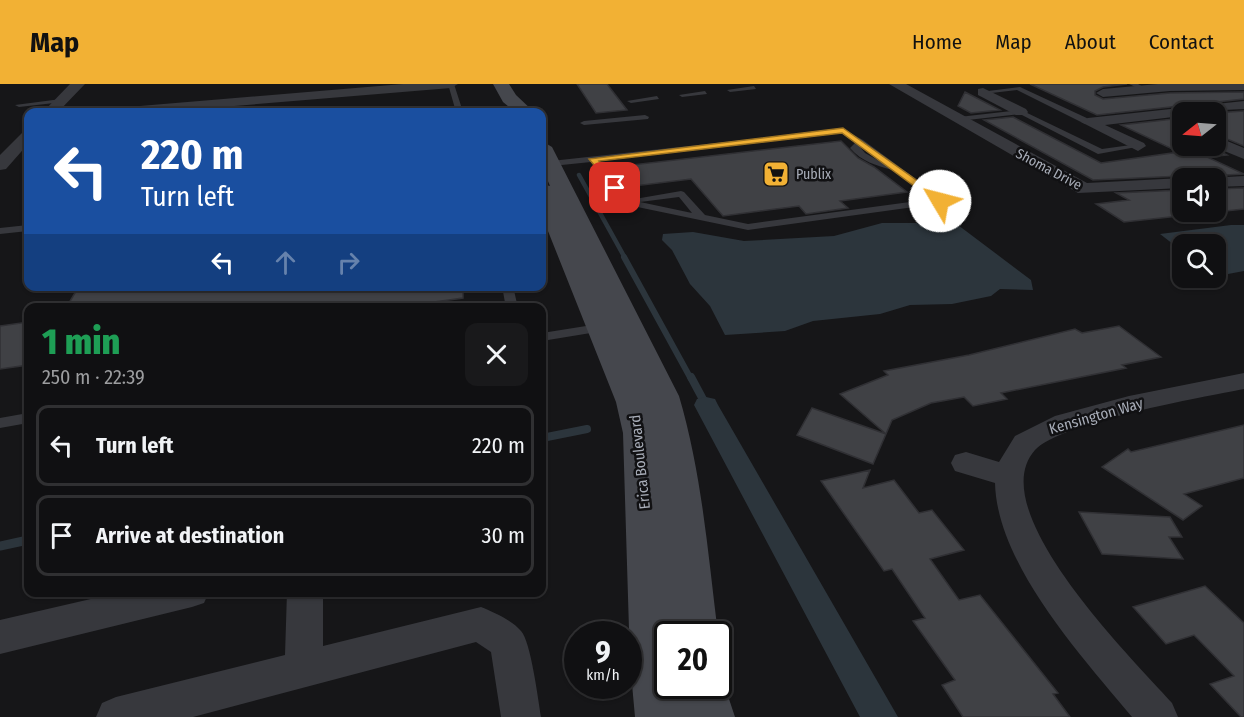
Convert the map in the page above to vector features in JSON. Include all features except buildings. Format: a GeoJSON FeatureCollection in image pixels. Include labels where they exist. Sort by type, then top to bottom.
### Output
{"type":"FeatureCollection","features":[{"type":"Feature","properties":{"kind":"street"},"geometry":{"type":"LineString","coordinates":[[54,108],[78,84]]}},
{"type":"Feature","properties":{"kind":"street"},"geometry":{"type":"LineString","coordinates":[[138,108],[160,104],[329,90],[451,84]]}},
{"type":"Feature","properties":{"kind":"street","name":"Shoma Drive"},"geometry":{"type":"LineString","coordinates":[[896,84],[1084,189],[1172,184]]}},
{"type":"Feature","properties":{"kind":"street"},"geometry":{"type":"LineString","coordinates":[[1172,123],[1098,91],[1244,86]]}},
{"type":"Feature","properties":{"kind":"street"},"geometry":{"type":"LineString","coordinates":[[983,93],[1021,112]]}},
{"type":"Feature","properties":{"kind":"street"},"geometry":{"type":"LineString","coordinates":[[506,98],[520,108]]}},
{"type":"Feature","properties":{"kind":"street"},"geometry":{"type":"LineString","coordinates":[[1088,122],[1244,105]]}},
{"type":"Feature","properties":{"kind":"street"},"geometry":{"type":"LineString","coordinates":[[1088,122],[1138,146]]}},
{"type":"Feature","properties":{"kind":"street"},"geometry":{"type":"LineString","coordinates":[[0,165],[8,150],[24,138]]}},
{"type":"Feature","properties":{"kind":"street"},"geometry":{"type":"LineString","coordinates":[[1226,146],[1244,154]]}},
{"type":"Feature","properties":{"kind":"street","name":"Erica Boulevard"},"geometry":{"type":"LineString","coordinates":[[546,164],[612,325],[640,433],[653,662],[660,717]]}},
{"type":"Feature","properties":{"kind":"street"},"geometry":{"type":"LineString","coordinates":[[1226,182],[1244,181]]}},
{"type":"Feature","properties":{"kind":"street","name":"Erica Boulevard"},"geometry":{"type":"LineString","coordinates":[[546,198],[612,325],[663,396],[671,425],[693,621]]}},
{"type":"Feature","properties":{"kind":"street","name":"Kensington Way"},"geometry":{"type":"LineString","coordinates":[[1007,475],[1014,457],[1026,442],[1042,432],[1146,402],[1244,381]]}},
{"type":"Feature","properties":{"kind":"street"},"geometry":{"type":"LineString","coordinates":[[966,463],[1007,475],[1017,528],[1053,593],[1158,717]]}},
{"type":"Feature","properties":{"kind":"street"},"geometry":{"type":"LineString","coordinates":[[0,638],[171,597]]}},
{"type":"Feature","properties":{"kind":"street"},"geometry":{"type":"LineString","coordinates":[[304,668],[305,597]]}},
{"type":"Feature","properties":{"kind":"street"},"geometry":{"type":"LineString","coordinates":[[116,717],[481,624],[508,643],[521,717]]}},
{"type":"Feature","properties":{"kind":"street"},"geometry":{"type":"LineString","coordinates":[[705,699],[710,717]]}},
{"type":"Feature","properties":{"kind":"lane"},"geometry":{"type":"LineString","coordinates":[[451,84],[459,108]]}},
{"type":"Feature","properties":{"kind":"lane"},"geometry":{"type":"LineString","coordinates":[[1132,84],[1146,90]]}},
{"type":"Feature","properties":{"kind":"lane"},"geometry":{"type":"LineString","coordinates":[[730,90],[754,88]]}},
{"type":"Feature","properties":{"kind":"lane"},"geometry":{"type":"LineString","coordinates":[[983,93],[1018,88],[1088,122]]}},
{"type":"Feature","properties":{"kind":"lane"},"geometry":{"type":"LineString","coordinates":[[682,95],[705,93]]}},
{"type":"Feature","properties":{"kind":"lane"},"geometry":{"type":"LineString","coordinates":[[631,101],[657,98]]}},
{"type":"Feature","properties":{"kind":"lane"},"geometry":{"type":"LineString","coordinates":[[19,105],[61,101]]}},
{"type":"Feature","properties":{"kind":"lane"},"geometry":{"type":"LineString","coordinates":[[959,119],[1021,112],[1101,152],[1138,146]]}},
{"type":"Feature","properties":{"kind":"lane"},"geometry":{"type":"LineString","coordinates":[[584,123],[645,117]]}},
{"type":"Feature","properties":{"kind":"lane"},"geometry":{"type":"LineString","coordinates":[[546,159],[593,159],[843,131],[940,201],[748,227],[626,202],[593,159]]}},
{"type":"Feature","properties":{"kind":"lane"},"geometry":{"type":"LineString","coordinates":[[626,202],[681,194],[701,217]]}},
{"type":"Feature","properties":{"kind":"lane"},"geometry":{"type":"LineString","coordinates":[[0,231],[24,228]]}},
{"type":"Feature","properties":{"kind":"lane"},"geometry":{"type":"LineString","coordinates":[[546,336],[612,325]]}},
{"type":"Feature","properties":{"kind":"lane"},"geometry":{"type":"LineString","coordinates":[[0,423],[24,419]]}},
{"type":"Feature","properties":{"kind":"shaded area"},"geometry":{"type":"Polygon","coordinates":[[[937,217],[950,219],[1031,280],[1033,290],[1000,289],[991,296],[952,304],[910,305],[880,314],[813,321],[785,331],[725,335],[710,306],[690,284],[672,250],[662,240],[663,234],[693,232],[744,241],[834,236],[882,223],[917,223],[937,217]]]}},
{"type":"Feature","properties":{"kind":"shaded area"},"geometry":{"type":"Polygon","coordinates":[[[1244,225],[1244,271],[1226,273],[1226,234],[1172,234],[1172,243],[1160,234],[1244,225]]]}},
{"type":"Feature","properties":{"kind":"waterway"},"geometry":{"type":"LineString","coordinates":[[579,175],[625,258]]}},
{"type":"Feature","properties":{"kind":"waterway"},"geometry":{"type":"LineString","coordinates":[[624,257],[691,379]]}},
{"type":"Feature","properties":{"kind":"waterway"},"geometry":{"type":"LineString","coordinates":[[691,377],[706,405]]}},
{"type":"Feature","properties":{"kind":"waterway"},"geometry":{"type":"LineString","coordinates":[[706,405],[880,717]]}},
{"type":"Feature","properties":{"kind":"waterway"},"geometry":{"type":"LineString","coordinates":[[546,437],[587,429]]}},
{"type":"Feature","properties":{"kind":"waterway"},"geometry":{"type":"LineString","coordinates":[[0,546],[24,541]]}},
{"type":"Feature","properties":{"kind":"place","name":"Publix"},"geometry":{"type":"Point","coordinates":[776,174]}},
{"type":"Feature","properties":{"kind":"route"},"geometry":{"type":"LineString","coordinates":[[615,188],[593,159],[843,131],[940,201]]}}]}
